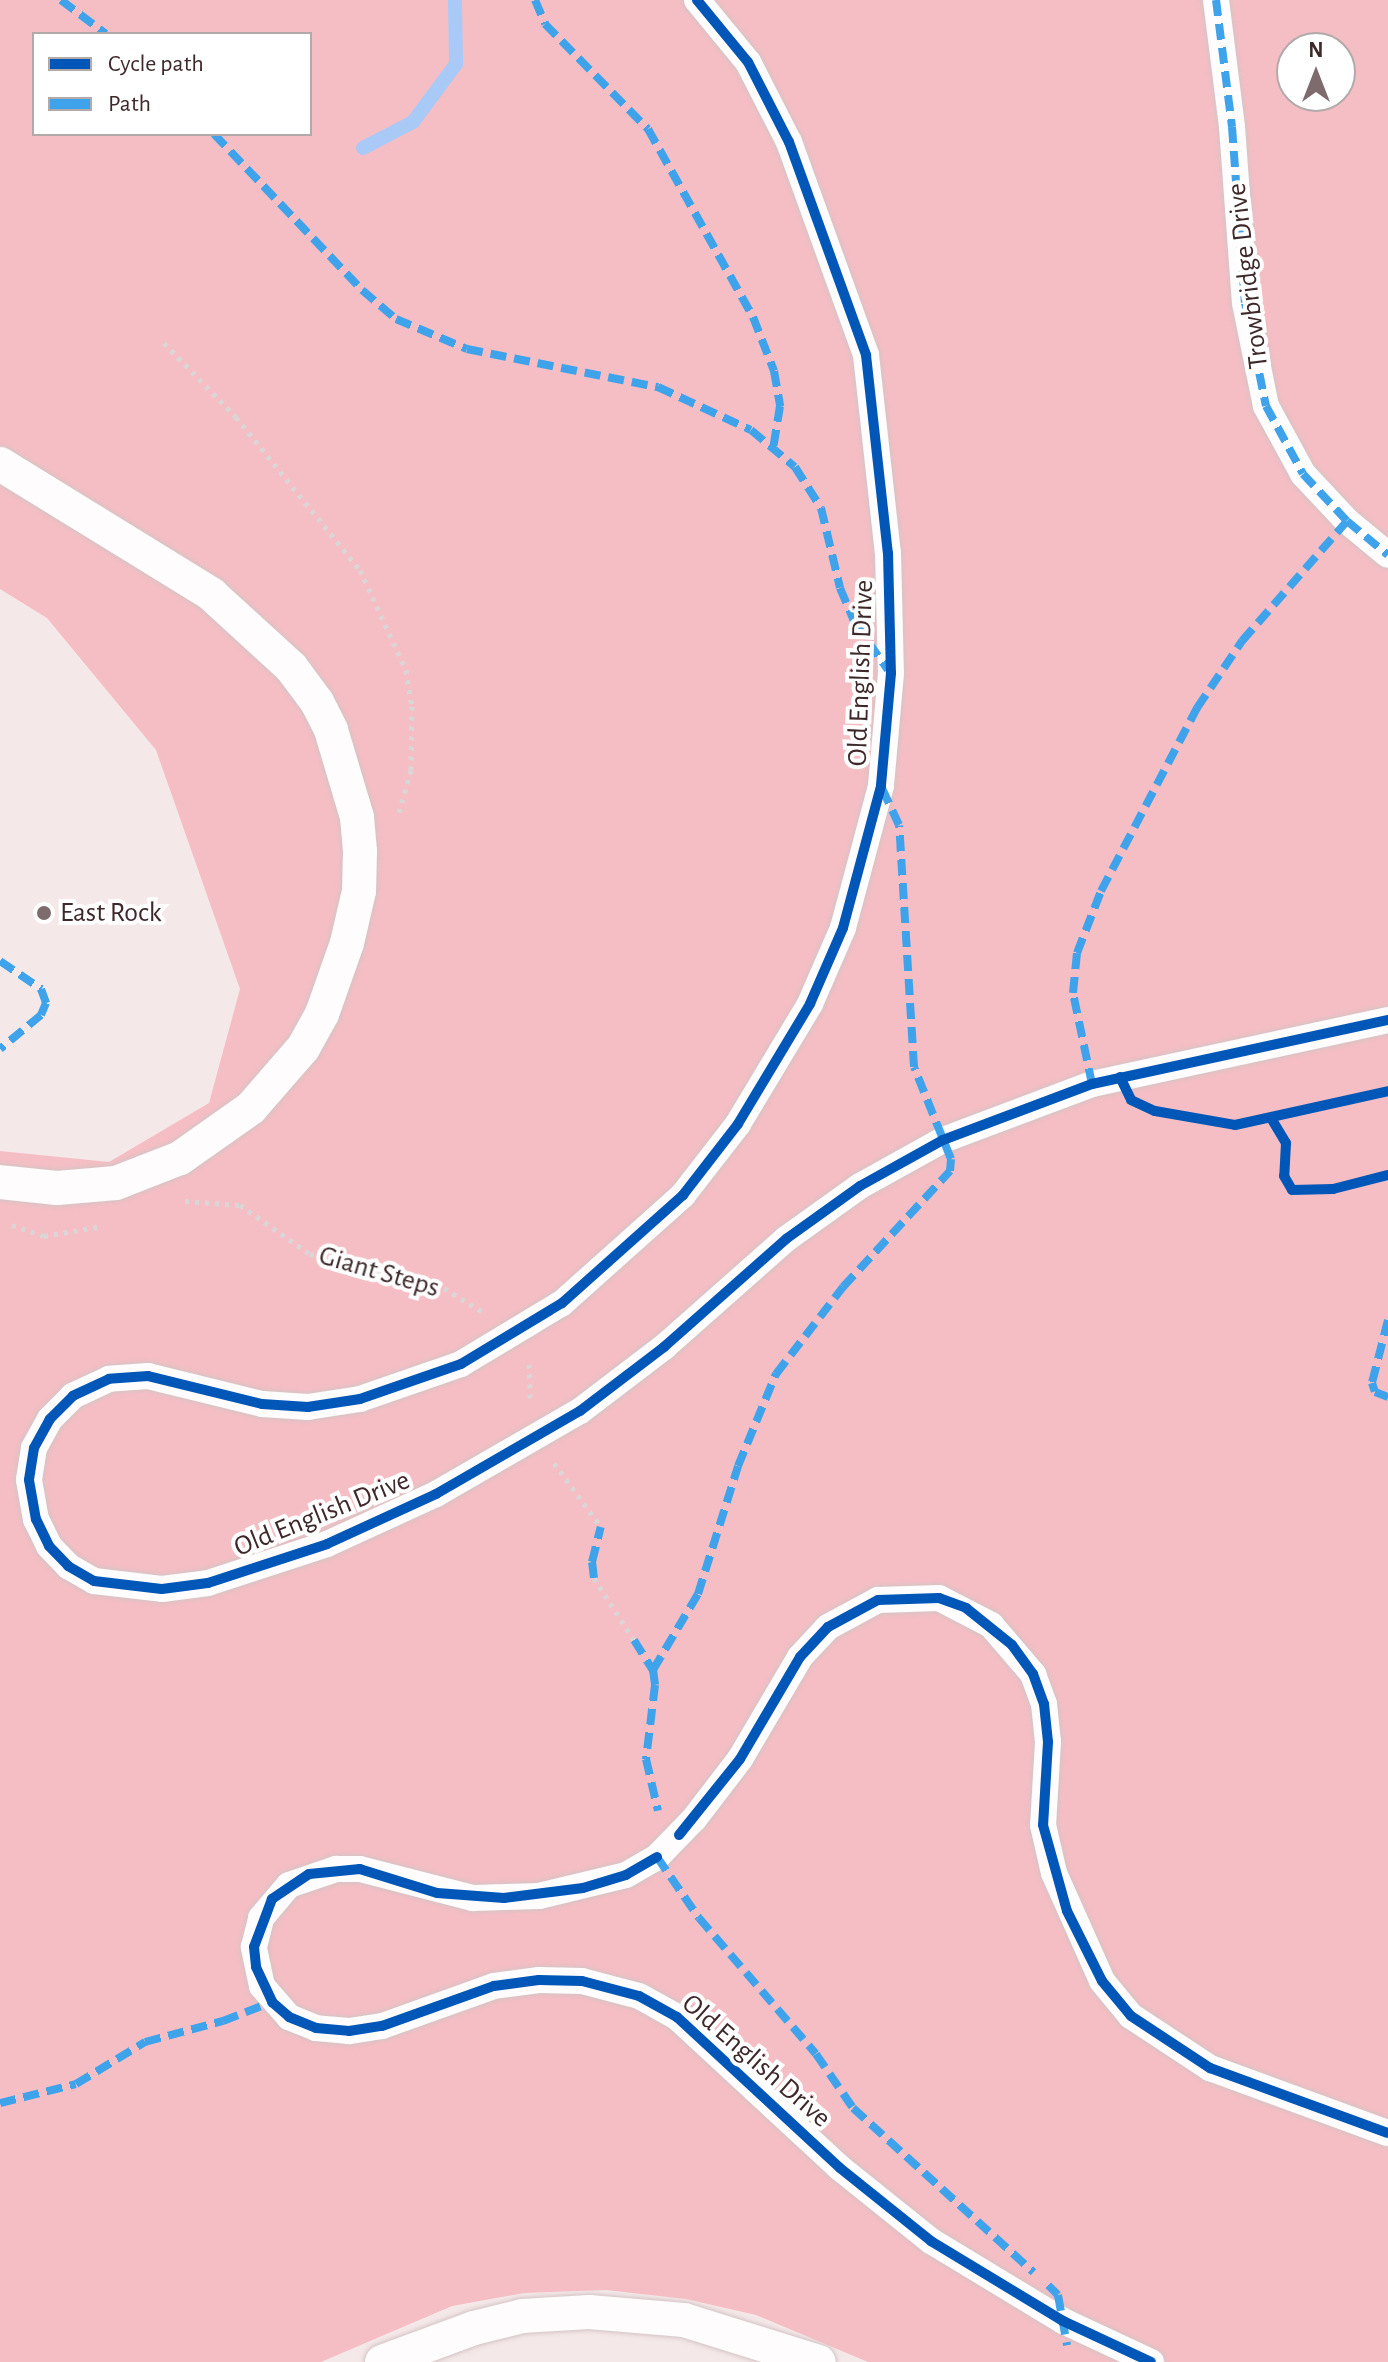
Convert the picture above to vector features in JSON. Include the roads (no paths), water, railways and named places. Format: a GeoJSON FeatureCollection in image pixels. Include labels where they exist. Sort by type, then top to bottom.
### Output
{"type":"FeatureCollection","features":[{"type":"Feature","properties":{"kind":"street","name":"Old English Drive"},"geometry":{"type":"LineString","coordinates":[[697,0],[748,62],[789,142],[868,369],[888,553],[891,673],[881,786],[843,928],[810,1004],[738,1124],[683,1195],[562,1303],[461,1364],[360,1399],[308,1407],[262,1404],[148,1376],[109,1379],[73,1396],[50,1419],[34,1448],[29,1480],[36,1519],[49,1546],[94,1581],[162,1589],[208,1583],[327,1544],[436,1494],[580,1411],[640,1366],[786,1239],[860,1186],[943,1140],[1092,1084],[1388,1020]]}},
{"type":"Feature","properties":{"kind":"street","name":"Trowbridge Drive"},"geometry":{"type":"LineString","coordinates":[[1216,0],[1231,113],[1245,303],[1266,406],[1303,474],[1347,521],[1388,555]]}},
{"type":"Feature","properties":{"kind":"street"},"geometry":{"type":"LineString","coordinates":[[0,464],[176,570],[260,634],[281,656],[317,702],[331,730],[357,817],[360,851],[359,891],[347,943],[322,1014],[303,1048],[251,1108],[180,1158],[116,1183],[57,1188],[0,1182]]}},
{"type":"Feature","properties":{"kind":"street","name":"Old English Drive"},"geometry":{"type":"LineString","coordinates":[[1151,2362],[1063,2321],[931,2241],[840,2168],[677,2017],[639,1996],[582,1981],[539,1980],[494,1986],[382,2026],[316,2028],[289,2017],[262,1986],[254,1947],[261,1918],[289,1885],[336,1869],[360,1869],[473,1898],[539,1896],[626,1875],[657,1857],[694,1819],[740,1759],[800,1657],[828,1627],[878,1600],[939,1598],[991,1625],[1033,1674],[1046,1729],[1043,1825],[1051,1861],[1067,1911],[1102,1981],[1131,2016],[1210,2068],[1388,2133]]}},
{"type":"Feature","properties":{"kind":"street"},"geometry":{"type":"LineString","coordinates":[[382,2362],[510,2319],[589,2312],[697,2323],[819,2362]]}},
{"type":"Feature","properties":{"kind":"waterway"},"geometry":{"type":"LineString","coordinates":[[363,148],[413,122],[456,64],[455,0]]}},
{"type":"Feature","properties":{"kind":"place","name":"East Rock"},"geometry":{"type":"Point","coordinates":[44,913]}}]}
